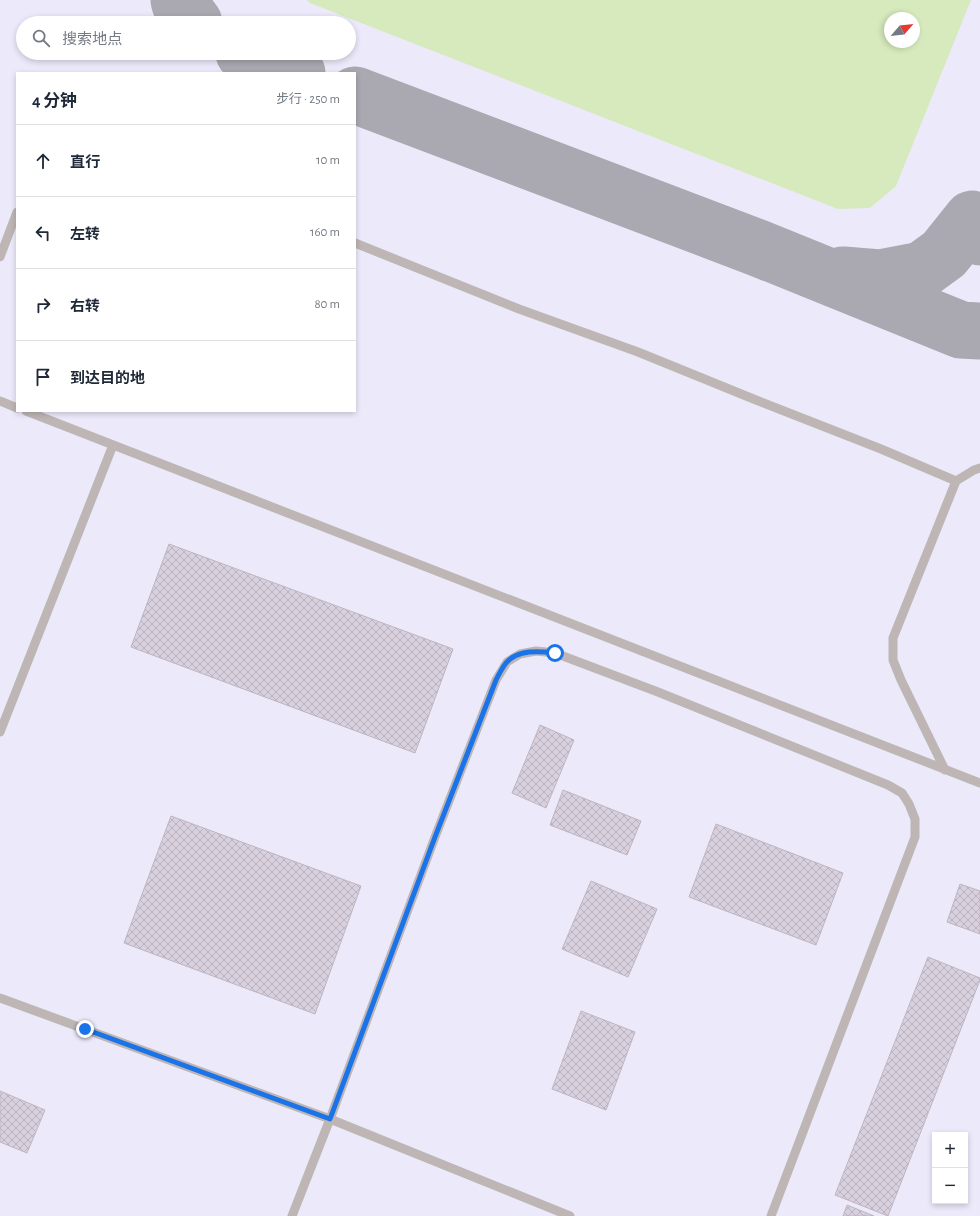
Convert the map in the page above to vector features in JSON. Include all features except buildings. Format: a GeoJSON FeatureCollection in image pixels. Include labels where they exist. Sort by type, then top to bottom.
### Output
{"type":"FeatureCollection","features":[{"type":"Feature","properties":{"kind":"lane"},"geometry":{"type":"LineString","coordinates":[[0,257],[16,215]]}},
{"type":"Feature","properties":{"kind":"lane"},"geometry":{"type":"LineString","coordinates":[[356,243],[519,309],[638,352],[882,449],[956,481]]}},
{"type":"Feature","properties":{"kind":"lane"},"geometry":{"type":"LineString","coordinates":[[0,401],[16,408]]}},
{"type":"Feature","properties":{"kind":"lane"},"geometry":{"type":"LineString","coordinates":[[29,412],[980,783]]}},
{"type":"Feature","properties":{"kind":"lane"},"geometry":{"type":"LineString","coordinates":[[0,732],[113,445]]}},
{"type":"Feature","properties":{"kind":"lane"},"geometry":{"type":"LineString","coordinates":[[945,770],[901,680],[893,660],[893,638],[956,481],[980,468]]}},
{"type":"Feature","properties":{"kind":"lane"},"geometry":{"type":"LineString","coordinates":[[292,1216],[496,680],[507,662],[520,654],[536,651],[555,653],[658,692],[888,785],[902,793],[910,804],[915,819],[915,837],[770,1216]]}},
{"type":"Feature","properties":{"kind":"lane"},"geometry":{"type":"LineString","coordinates":[[0,998],[330,1119],[570,1216]]}},
{"type":"Feature","properties":{"kind":"shaded area"},"geometry":{"type":"Polygon","coordinates":[[[0,0],[980,0],[980,1216],[0,1216],[0,0]]]}},
{"type":"Feature","properties":{"kind":"green space"},"geometry":{"type":"Polygon","coordinates":[[[307,0],[971,0],[896,186],[870,208],[838,209],[356,21],[356,16],[343,16],[310,3],[307,0]]]}},
{"type":"Feature","properties":{"kind":"taxiway"},"geometry":{"type":"LineString","coordinates":[[179,0],[180,4],[189,16]]}},
{"type":"Feature","properties":{"kind":"taxiway"},"geometry":{"type":"LineString","coordinates":[[263,60],[294,72]]}},
{"type":"Feature","properties":{"kind":"taxiway"},"geometry":{"type":"LineString","coordinates":[[356,95],[758,248],[961,330],[980,331]]}},
{"type":"Feature","properties":{"kind":"taxiway"},"geometry":{"type":"LineString","coordinates":[[843,275],[880,278],[922,270],[944,254],[972,219],[980,237]]}},
{"type":"Feature","properties":{"kind":"route"},"geometry":{"type":"LineString","coordinates":[[85,1029],[330,1119],[435,837],[496,680],[507,662],[520,654],[536,651],[555,653]]}}]}
